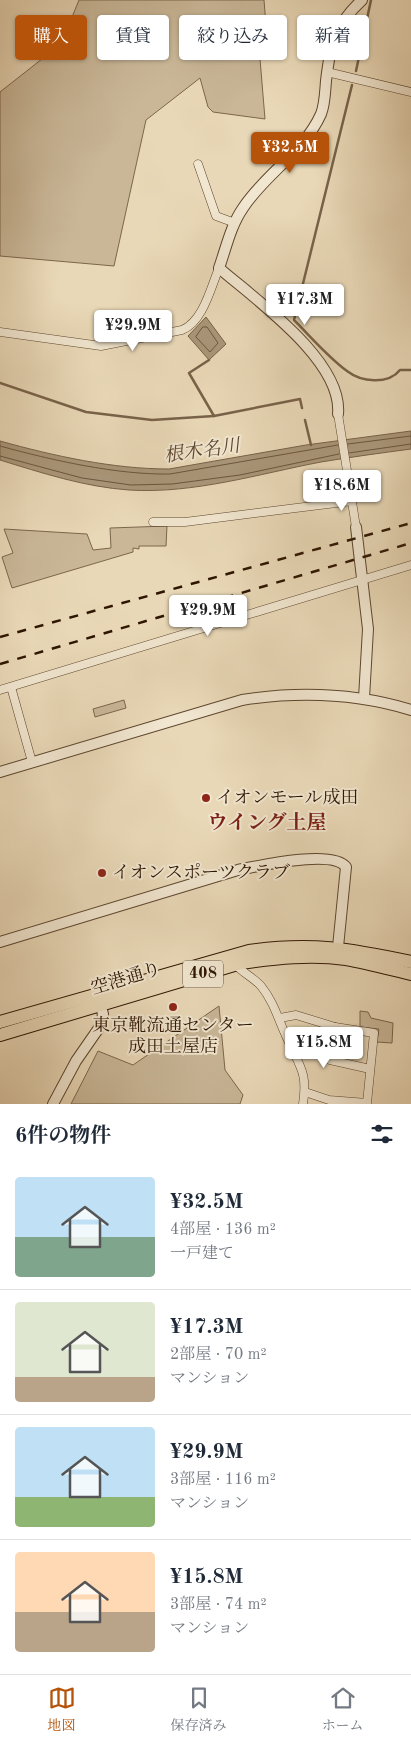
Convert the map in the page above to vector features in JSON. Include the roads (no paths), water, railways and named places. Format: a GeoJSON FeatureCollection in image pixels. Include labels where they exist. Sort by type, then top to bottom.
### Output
{"type":"FeatureCollection","features":[{"type":"Feature","properties":{"kind":"highway","name":"空港通り"},"geometry":{"type":"LineString","coordinates":[[0,1022],[97,992],[284,946],[338,948],[411,962]]}},
{"type":"Feature","properties":{"kind":"highway","name":"空港通り"},"geometry":{"type":"LineString","coordinates":[[0,1035],[100,1006],[233,960],[321,957],[346,959],[411,974]]}},
{"type":"Feature","properties":{"kind":"street"},"geometry":{"type":"LineString","coordinates":[[0,332],[100,346],[182,330],[196,320],[219,268],[235,224],[252,196],[310,134],[321,114],[329,54],[340,24],[362,0]]}},
{"type":"Feature","properties":{"kind":"street"},"geometry":{"type":"LineString","coordinates":[[327,72],[411,92]]}},
{"type":"Feature","properties":{"kind":"street"},"geometry":{"type":"LineString","coordinates":[[198,164],[216,216],[235,224]]}},
{"type":"Feature","properties":{"kind":"street"},"geometry":{"type":"LineString","coordinates":[[219,268],[312,350],[332,385],[338,408],[364,578],[368,628],[364,698]]}},
{"type":"Feature","properties":{"kind":"street"},"geometry":{"type":"LineString","coordinates":[[153,522],[185,522],[352,501]]}},
{"type":"Feature","properties":{"kind":"street"},"geometry":{"type":"LineString","coordinates":[[0,690],[411,565]]}},
{"type":"Feature","properties":{"kind":"street"},"geometry":{"type":"LineString","coordinates":[[10,687],[32,762]]}},
{"type":"Feature","properties":{"kind":"street"},"geometry":{"type":"LineString","coordinates":[[0,772],[242,700],[297,694],[364,698],[411,710]]}},
{"type":"Feature","properties":{"kind":"street"},"geometry":{"type":"LineString","coordinates":[[0,942],[238,870],[272,864],[317,860],[339,861],[346,867],[338,948]]}},
{"type":"Feature","properties":{"kind":"street"},"geometry":{"type":"LineString","coordinates":[[233,960],[260,984],[274,1005],[287,1039],[300,1060],[305,1083],[303,1104]]}},
{"type":"Feature","properties":{"kind":"street"},"geometry":{"type":"LineString","coordinates":[[53,1104],[76,1061],[101,1025],[103,1014],[97,992]]}},
{"type":"Feature","properties":{"kind":"street"},"geometry":{"type":"LineString","coordinates":[[280,1018],[296,1015],[335,1027],[374,1033],[366,1103],[329,1100],[305,1092]]}},
{"type":"Feature","properties":{"kind":"street"},"geometry":{"type":"LineString","coordinates":[[335,1027],[330,1060],[370,1069]]}},
{"type":"Feature","properties":{"kind":"water"},"geometry":{"type":"Polygon","coordinates":[[[206,317],[226,344],[209,360],[188,336],[206,317]]]}},
{"type":"Feature","properties":{"kind":"water"},"geometry":{"type":"Polygon","coordinates":[[[411,431],[411,449],[321,462],[226,482],[178,489],[129,490],[96,486],[64,479],[0,460],[0,441],[84,461],[127,467],[169,469],[306,445],[411,431]]]}},
{"type":"Feature","properties":{"kind":"waterway"},"geometry":{"type":"LineString","coordinates":[[356,71],[371,0]]}},
{"type":"Feature","properties":{"kind":"waterway"},"geometry":{"type":"LineString","coordinates":[[352,85],[294,320],[333,360],[360,378],[382,380],[395,375],[400,370],[411,370]]}},
{"type":"Feature","properties":{"kind":"waterway"},"geometry":{"type":"LineString","coordinates":[[209,360],[189,373],[214,416],[300,399],[302,408]]}},
{"type":"Feature","properties":{"kind":"waterway"},"geometry":{"type":"LineString","coordinates":[[0,383],[86,412],[152,420],[214,416]]}},
{"type":"Feature","properties":{"kind":"waterway"},"geometry":{"type":"LineString","coordinates":[[305,420],[311,445]]}},
{"type":"Feature","properties":{"kind":"railway"},"geometry":{"type":"LineString","coordinates":[[0,637],[411,523]]}},
{"type":"Feature","properties":{"kind":"railway"},"geometry":{"type":"LineString","coordinates":[[0,664],[411,543]]}},
{"type":"Feature","properties":{"kind":"place","name":"イオンモール成田"},"geometry":{"type":"Point","coordinates":[206,798]}},
{"type":"Feature","properties":{"kind":"place","name":"イオンスポーツクラブ"},"geometry":{"type":"Point","coordinates":[102,873]}},
{"type":"Feature","properties":{"kind":"place","name":"東京靴流通センター 成田土屋店"},"geometry":{"type":"Point","coordinates":[173,1007]}},
{"type":"Feature","properties":{"kind":"district","name":"ウイング土屋"},"geometry":{"type":"Point","coordinates":[267,824]}},
{"type":"Feature","properties":{"kind":"water label","name":"根木名川"},"geometry":{"type":"Point","coordinates":[202,452]}}]}
